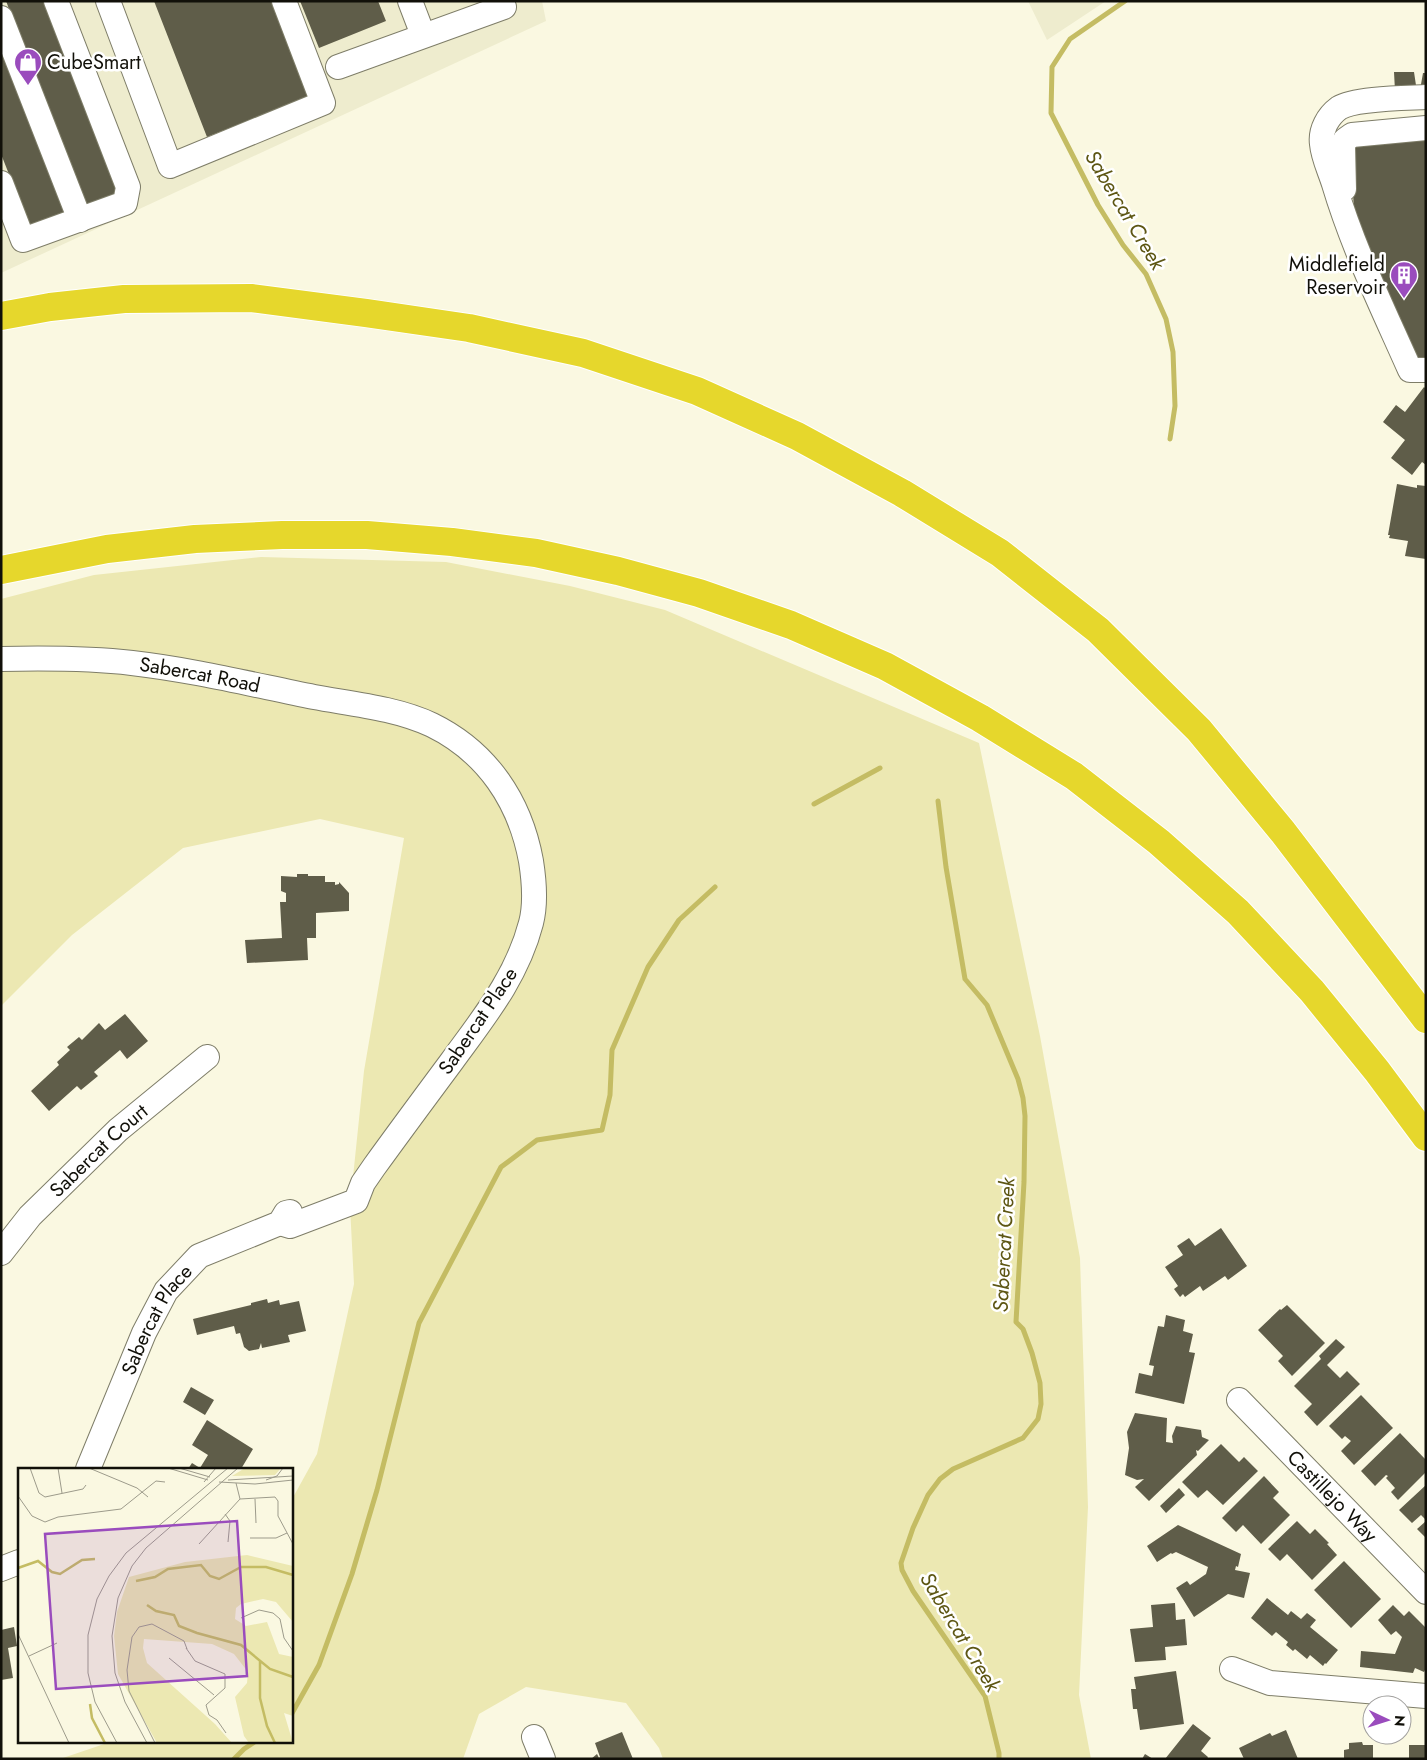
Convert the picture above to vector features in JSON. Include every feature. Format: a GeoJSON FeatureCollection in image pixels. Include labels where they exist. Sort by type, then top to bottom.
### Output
{"type":"FeatureCollection","features":[{"type":"Feature","properties":{"kind":"highway"},"geometry":{"type":"LineString","coordinates":[[1,316],[124,299],[251,298],[366,312],[469,328],[583,353],[697,391],[797,436],[902,493],[1000,553],[1098,630],[1199,730],[1283,832],[1424,1016]]}},
{"type":"Feature","properties":{"kind":"highway"},"geometry":{"type":"LineString","coordinates":[[1,570],[107,549],[195,539],[282,534],[367,535],[452,542],[536,554],[600,567],[699,593],[791,625],[885,666],[980,718],[1074,776],[1159,842],[1238,912],[1312,991],[1377,1071],[1426,1137]]}},
{"type":"Feature","properties":{"kind":"street"},"geometry":{"type":"LineString","coordinates":[[1,183],[23,240],[125,203],[128,187],[56,1]]}},
{"type":"Feature","properties":{"kind":"street"},"geometry":{"type":"LineString","coordinates":[[108,1],[170,166],[323,103],[284,1]]}},
{"type":"Feature","properties":{"kind":"street"},"geometry":{"type":"LineString","coordinates":[[410,1],[423,35]]}},
{"type":"Feature","properties":{"kind":"street"},"geometry":{"type":"LineString","coordinates":[[338,67],[504,7]]}},
{"type":"Feature","properties":{"kind":"street"},"geometry":{"type":"LineString","coordinates":[[1,18],[80,220]]}},
{"type":"Feature","properties":{"kind":"street"},"geometry":{"type":"LineString","coordinates":[[1426,97],[1372,100],[1340,108],[1327,121],[1323,131],[1322,144],[1345,219],[1410,370],[1426,370]]}},
{"type":"Feature","properties":{"kind":"street"},"geometry":{"type":"LineString","coordinates":[[1345,219],[1344,140],[1352,136],[1426,128]]}},
{"type":"Feature","properties":{"kind":"street","name":"Sabercat Road"},"geometry":{"type":"LineString","coordinates":[[1,659],[68,658],[132,663],[194,673],[397,713]]}},
{"type":"Feature","properties":{"kind":"street","name":"Sabercat Place"},"geometry":{"type":"LineString","coordinates":[[88,1468],[144,1333],[166,1291],[199,1256],[280,1223],[286,1214],[358,1195],[374,1167],[495,1002],[518,963],[532,921],[534,881],[527,840],[513,803],[489,768],[462,744],[431,725],[397,713]]}},
{"type":"Feature","properties":{"kind":"street","name":"Sabercat Court"},"geometry":{"type":"LineString","coordinates":[[1,1253],[30,1216],[118,1130],[207,1056]]}},
{"type":"Feature","properties":{"kind":"street","name":"Castillejo Way"},"geometry":{"type":"LineString","coordinates":[[1239,1400],[1426,1592]]}},
{"type":"Feature","properties":{"kind":"street"},"geometry":{"type":"LineString","coordinates":[[1,1569],[18,1562]]}},
{"type":"Feature","properties":{"kind":"street"},"geometry":{"type":"LineString","coordinates":[[1232,1669],[1270,1683],[1426,1696]]}},
{"type":"Feature","properties":{"kind":"street"},"geometry":{"type":"LineString","coordinates":[[534,1737],[543,1759]]}},
{"type":"Feature","properties":{"kind":"shaded area"},"geometry":{"type":"Polygon","coordinates":[[[1,1],[542,1],[546,21],[1,273],[1,1]]]}},
{"type":"Feature","properties":{"kind":"shaded area"},"geometry":{"type":"Polygon","coordinates":[[[1028,1],[1106,1],[1047,40],[1028,1]]]}},
{"type":"Feature","properties":{"kind":"shaded area"},"geometry":{"type":"Polygon","coordinates":[[[261,557],[446,562],[570,586],[665,610],[979,743],[1040,1036],[1080,1258],[1088,1507],[1079,1695],[1091,1759],[663,1759],[659,1748],[626,1703],[526,1687],[479,1714],[463,1759],[60,1759],[110,1742],[292,1742],[292,1499],[317,1454],[354,1284],[350,1206],[364,1071],[404,838],[320,819],[183,848],[72,935],[1,1006],[1,599],[94,575],[261,557]]]}},
{"type":"Feature","properties":{"kind":"building"},"geometry":{"type":"Polygon","coordinates":[[[6,1],[47,1],[121,195],[86,209],[6,1]]]}},
{"type":"Feature","properties":{"kind":"building"},"geometry":{"type":"Polygon","coordinates":[[[154,1],[273,1],[310,96],[207,137],[154,1]]]}},
{"type":"Feature","properties":{"kind":"building"},"geometry":{"type":"Polygon","coordinates":[[[300,1],[378,1],[386,21],[319,48],[300,1]]]}},
{"type":"Feature","properties":{"kind":"building"},"geometry":{"type":"Polygon","coordinates":[[[1,44],[68,215],[31,230],[1,154],[1,44]]]}},
{"type":"Feature","properties":{"kind":"building"},"geometry":{"type":"Polygon","coordinates":[[[1394,72],[1414,72],[1417,92],[1395,91],[1394,72]]]}},
{"type":"Feature","properties":{"kind":"building"},"geometry":{"type":"Polygon","coordinates":[[[1423,73],[1426,73],[1426,91],[1420,90],[1423,73]]]}},
{"type":"Feature","properties":{"kind":"building","name":"Middlefield Reservoir"},"geometry":{"type":"Polygon","coordinates":[[[1426,137],[1426,367],[1422,367],[1355,238],[1351,145],[1426,137]]]}},
{"type":"Feature","properties":{"kind":"building"},"geometry":{"type":"Polygon","coordinates":[[[1424,387],[1426,389],[1426,465],[1422,462],[1412,475],[1391,458],[1405,440],[1383,422],[1396,405],[1405,412],[1424,387]]]}},
{"type":"Feature","properties":{"kind":"building"},"geometry":{"type":"Polygon","coordinates":[[[1397,484],[1417,488],[1417,485],[1426,486],[1426,559],[1405,556],[1408,541],[1389,538],[1397,484]]]}},
{"type":"Feature","properties":{"kind":"building"},"geometry":{"type":"Polygon","coordinates":[[[297,874],[325,876],[325,882],[335,882],[335,885],[339,884],[339,882],[349,893],[349,911],[316,913],[316,938],[307,938],[308,960],[247,963],[245,940],[282,938],[280,902],[286,902],[286,893],[281,891],[281,876],[297,877],[297,874]]]}},
{"type":"Feature","properties":{"kind":"building"},"geometry":{"type":"Polygon","coordinates":[[[125,1014],[148,1041],[127,1059],[120,1050],[94,1072],[98,1076],[81,1090],[77,1086],[49,1111],[31,1091],[59,1065],[57,1062],[70,1050],[67,1047],[79,1037],[82,1040],[99,1023],[105,1030],[125,1014]]]}},
{"type":"Feature","properties":{"kind":"building"},"geometry":{"type":"Polygon","coordinates":[[[1221,1228],[1247,1266],[1228,1280],[1225,1276],[1203,1291],[1200,1286],[1185,1297],[1183,1294],[1180,1297],[1174,1289],[1178,1286],[1165,1267],[1183,1255],[1177,1246],[1189,1238],[1195,1246],[1221,1228]]]}},
{"type":"Feature","properties":{"kind":"building"},"geometry":{"type":"Polygon","coordinates":[[[267,1299],[268,1303],[279,1300],[280,1305],[299,1301],[306,1331],[288,1335],[290,1342],[262,1348],[261,1343],[259,1349],[249,1351],[244,1347],[240,1333],[236,1334],[234,1326],[197,1335],[193,1319],[251,1305],[251,1303],[267,1299]]]}},
{"type":"Feature","properties":{"kind":"building"},"geometry":{"type":"Polygon","coordinates":[[[1287,1305],[1325,1343],[1292,1376],[1278,1361],[1283,1356],[1258,1330],[1280,1309],[1287,1305]]]}},
{"type":"Feature","properties":{"kind":"building"},"geometry":{"type":"Polygon","coordinates":[[[1166,1315],[1185,1320],[1183,1331],[1193,1334],[1189,1352],[1195,1353],[1184,1404],[1135,1393],[1139,1373],[1152,1376],[1154,1366],[1149,1365],[1158,1326],[1164,1327],[1166,1315]]]}},
{"type":"Feature","properties":{"kind":"building"},"geometry":{"type":"Polygon","coordinates":[[[1336,1339],[1345,1347],[1327,1365],[1340,1378],[1347,1371],[1360,1384],[1317,1426],[1304,1412],[1312,1404],[1294,1386],[1321,1359],[1319,1356],[1336,1339]]]}},
{"type":"Feature","properties":{"kind":"building"},"geometry":{"type":"Polygon","coordinates":[[[191,1387],[214,1400],[205,1415],[183,1402],[191,1387]]]}},
{"type":"Feature","properties":{"kind":"building"},"geometry":{"type":"Polygon","coordinates":[[[1361,1395],[1393,1428],[1354,1465],[1341,1451],[1351,1441],[1345,1436],[1342,1439],[1329,1426],[1361,1395]]]}},
{"type":"Feature","properties":{"kind":"building"},"geometry":{"type":"Polygon","coordinates":[[[1135,1413],[1167,1418],[1166,1442],[1173,1443],[1172,1436],[1176,1426],[1201,1430],[1202,1437],[1209,1440],[1198,1451],[1196,1450],[1197,1455],[1149,1501],[1135,1487],[1144,1479],[1137,1480],[1125,1475],[1129,1448],[1127,1432],[1135,1413]]]}},
{"type":"Feature","properties":{"kind":"building"},"geometry":{"type":"Polygon","coordinates":[[[207,1420],[253,1449],[242,1468],[200,1468],[208,1455],[192,1445],[207,1420]]]}},
{"type":"Feature","properties":{"kind":"building"},"geometry":{"type":"Polygon","coordinates":[[[1400,1433],[1426,1460],[1426,1472],[1398,1500],[1391,1492],[1395,1488],[1386,1478],[1388,1476],[1386,1475],[1375,1486],[1361,1471],[1400,1433]]]}},
{"type":"Feature","properties":{"kind":"building"},"geometry":{"type":"Polygon","coordinates":[[[1221,1444],[1239,1462],[1244,1457],[1258,1471],[1223,1505],[1207,1490],[1198,1498],[1182,1482],[1221,1444]]]}},
{"type":"Feature","properties":{"kind":"building"},"geometry":{"type":"Polygon","coordinates":[[[192,1463],[200,1468],[189,1468],[192,1463]]]}},
{"type":"Feature","properties":{"kind":"building"},"geometry":{"type":"Polygon","coordinates":[[[1264,1476],[1279,1492],[1273,1498],[1290,1515],[1261,1544],[1243,1525],[1236,1532],[1222,1518],[1264,1476]]]}},
{"type":"Feature","properties":{"kind":"building"},"geometry":{"type":"Polygon","coordinates":[[[1426,1485],[1426,1520],[1421,1515],[1412,1523],[1399,1510],[1426,1485]]]}},
{"type":"Feature","properties":{"kind":"building"},"geometry":{"type":"Polygon","coordinates":[[[1179,1488],[1185,1495],[1166,1513],[1160,1506],[1179,1488]]]}},
{"type":"Feature","properties":{"kind":"building"},"geometry":{"type":"Polygon","coordinates":[[[1297,1521],[1310,1534],[1315,1529],[1329,1543],[1327,1544],[1337,1555],[1312,1580],[1287,1554],[1280,1561],[1268,1549],[1297,1521]]]}},
{"type":"Feature","properties":{"kind":"building"},"geometry":{"type":"Polygon","coordinates":[[[1426,1521],[1426,1538],[1417,1529],[1426,1521]]]}},
{"type":"Feature","properties":{"kind":"building"},"geometry":{"type":"Polygon","coordinates":[[[1178,1525],[1241,1554],[1238,1567],[1236,1566],[1235,1570],[1250,1573],[1244,1598],[1228,1594],[1194,1617],[1176,1588],[1187,1581],[1190,1585],[1206,1574],[1208,1567],[1176,1552],[1157,1562],[1147,1546],[1178,1525]]]}},
{"type":"Feature","properties":{"kind":"building"},"geometry":{"type":"Polygon","coordinates":[[[1344,1561],[1381,1599],[1351,1628],[1314,1590],[1344,1561]]]}},
{"type":"Feature","properties":{"kind":"building"},"geometry":{"type":"Polygon","coordinates":[[[1267,1598],[1288,1615],[1291,1611],[1301,1619],[1307,1613],[1316,1620],[1310,1627],[1338,1650],[1326,1664],[1323,1666],[1310,1655],[1307,1659],[1295,1649],[1293,1651],[1286,1645],[1288,1642],[1276,1632],[1272,1636],[1251,1618],[1267,1598]]]}},
{"type":"Feature","properties":{"kind":"building"},"geometry":{"type":"Polygon","coordinates":[[[1175,1603],[1176,1620],[1185,1619],[1187,1645],[1165,1647],[1166,1660],[1135,1662],[1130,1629],[1153,1627],[1151,1605],[1175,1603]]]}},
{"type":"Feature","properties":{"kind":"building"},"geometry":{"type":"Polygon","coordinates":[[[1393,1605],[1404,1616],[1409,1611],[1426,1628],[1426,1668],[1424,1672],[1415,1668],[1413,1673],[1360,1667],[1361,1651],[1395,1654],[1402,1637],[1396,1631],[1391,1635],[1378,1620],[1393,1605]]]}},
{"type":"Feature","properties":{"kind":"building"},"geometry":{"type":"Polygon","coordinates":[[[14,1627],[17,1646],[8,1648],[13,1678],[1,1680],[1,1630],[14,1627]]]}},
{"type":"Feature","properties":{"kind":"building"},"geometry":{"type":"Polygon","coordinates":[[[1176,1671],[1184,1724],[1140,1730],[1137,1709],[1133,1709],[1131,1689],[1136,1689],[1134,1677],[1176,1671]]]}},
{"type":"Feature","properties":{"kind":"building"},"geometry":{"type":"Polygon","coordinates":[[[1193,1724],[1211,1738],[1201,1751],[1208,1757],[1207,1759],[1165,1759],[1193,1724]]]}},
{"type":"Feature","properties":{"kind":"building"},"geometry":{"type":"Polygon","coordinates":[[[1286,1730],[1298,1759],[1244,1759],[1239,1748],[1270,1733],[1272,1736],[1286,1730]]]}},
{"type":"Feature","properties":{"kind":"building"},"geometry":{"type":"Polygon","coordinates":[[[622,1732],[633,1759],[591,1759],[597,1754],[600,1757],[595,1743],[622,1732]]]}},
{"type":"Feature","properties":{"kind":"building"},"geometry":{"type":"Polygon","coordinates":[[[1362,1742],[1362,1745],[1373,1745],[1373,1759],[1344,1759],[1344,1750],[1349,1749],[1349,1743],[1362,1742]]]}},
{"type":"Feature","properties":{"kind":"building"},"geometry":{"type":"Polygon","coordinates":[[[1409,1745],[1426,1745],[1426,1759],[1409,1759],[1409,1745]]]}},
{"type":"Feature","properties":{"kind":"building"},"geometry":{"type":"Polygon","coordinates":[[[1145,1754],[1153,1759],[1142,1759],[1145,1754]]]}},
{"type":"Feature","properties":{"kind":"waterway","name":"Sabercat Creek"},"geometry":{"type":"LineString","coordinates":[[1125,1],[1070,39],[1052,67],[1051,113],[1098,205],[1123,245],[1146,274],[1166,319],[1173,352],[1175,406],[1170,439]]}},
{"type":"Feature","properties":{"kind":"waterway"},"geometry":{"type":"LineString","coordinates":[[814,804],[880,768]]}},
{"type":"Feature","properties":{"kind":"waterway","name":"Sabercat Creek"},"geometry":{"type":"LineString","coordinates":[[938,801],[946,867],[965,979],[987,1005],[1018,1079],[1023,1098],[1025,1116],[1024,1182],[1016,1322],[1023,1329],[1032,1353],[1040,1383],[1041,1404],[1038,1419],[1023,1438],[953,1469],[940,1479],[928,1495],[913,1528],[901,1563],[902,1570],[913,1591],[985,1696],[999,1759]]}},
{"type":"Feature","properties":{"kind":"waterway"},"geometry":{"type":"LineString","coordinates":[[292,1713],[319,1665],[352,1574],[377,1490],[419,1323],[501,1167],[537,1140],[602,1130],[610,1095],[612,1050],[648,967],[679,920],[715,887]]}},
{"type":"Feature","properties":{"kind":"waterway"},"geometry":{"type":"LineString","coordinates":[[234,1759],[254,1742]]}},
{"type":"Feature","properties":{"kind":"place","name":"CubeSmart"},"geometry":{"type":"Point","coordinates":[28,86]}},
{"type":"Feature","properties":{"kind":"place","name":"Middlefield Reservoir"},"geometry":{"type":"Point","coordinates":[1404,299]}}]}
